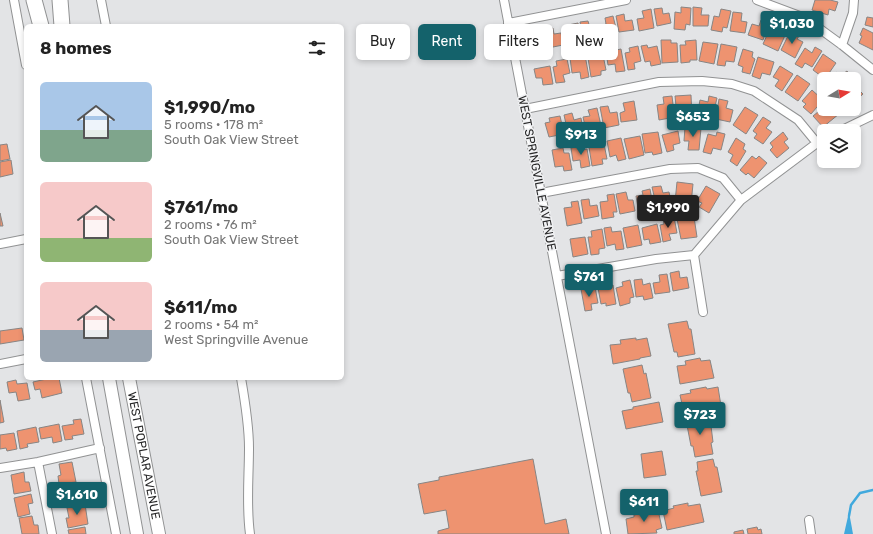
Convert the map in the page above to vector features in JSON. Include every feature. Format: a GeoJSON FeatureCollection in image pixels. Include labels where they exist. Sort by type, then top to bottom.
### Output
{"type":"FeatureCollection","features":[{"type":"Feature","properties":{"kind":"highway"},"geometry":{"type":"LineString","coordinates":[[34,0],[42,24]]}},
{"type":"Feature","properties":{"kind":"highway"},"geometry":{"type":"LineString","coordinates":[[60,0],[62,24]]}},
{"type":"Feature","properties":{"kind":"main road"},"geometry":{"type":"LineString","coordinates":[[39,0],[43,24]]}},
{"type":"Feature","properties":{"kind":"main road"},"geometry":{"type":"LineString","coordinates":[[57,0],[62,24]]}},
{"type":"Feature","properties":{"kind":"main road","name":"WEST POPLAR AVENUE"},"geometry":{"type":"LineString","coordinates":[[109,380],[137,534]]}},
{"type":"Feature","properties":{"kind":"main road","name":"WEST POPLAR AVENUE"},"geometry":{"type":"LineString","coordinates":[[129,380],[159,534]]}},
{"type":"Feature","properties":{"kind":"street"},"geometry":{"type":"LineString","coordinates":[[14,0],[24,53]]}},
{"type":"Feature","properties":{"kind":"street"},"geometry":{"type":"LineString","coordinates":[[101,0],[106,24]]}},
{"type":"Feature","properties":{"kind":"street","name":"WEST SPRINGVILLE AVENUE"},"geometry":{"type":"LineString","coordinates":[[504,0],[606,534]]}},
{"type":"Feature","properties":{"kind":"street"},"geometry":{"type":"LineString","coordinates":[[508,23],[626,0]]}},
{"type":"Feature","properties":{"kind":"street"},"geometry":{"type":"LineString","coordinates":[[756,0],[805,18],[873,70]]}},
{"type":"Feature","properties":{"kind":"street"},"geometry":{"type":"LineString","coordinates":[[842,45],[853,13],[854,0]]}},
{"type":"Feature","properties":{"kind":"street"},"geometry":{"type":"LineString","coordinates":[[525,109],[658,82],[710,82],[732,84],[754,92],[798,120],[817,138]]}},
{"type":"Feature","properties":{"kind":"street"},"geometry":{"type":"LineString","coordinates":[[854,124],[873,115]]}},
{"type":"Feature","properties":{"kind":"street"},"geometry":{"type":"LineString","coordinates":[[557,276],[656,259],[694,255],[741,200],[817,143]]}},
{"type":"Feature","properties":{"kind":"street"},"geometry":{"type":"LineString","coordinates":[[541,193],[670,169],[698,168],[723,178],[741,200]]}},
{"type":"Feature","properties":{"kind":"street"},"geometry":{"type":"LineString","coordinates":[[0,244],[24,239]]}},
{"type":"Feature","properties":{"kind":"street"},"geometry":{"type":"LineString","coordinates":[[694,255],[703,312]]}},
{"type":"Feature","properties":{"kind":"street"},"geometry":{"type":"LineString","coordinates":[[0,364],[24,359]]}},
{"type":"Feature","properties":{"kind":"street"},"geometry":{"type":"LineString","coordinates":[[86,380],[116,534]]}},
{"type":"Feature","properties":{"kind":"street"},"geometry":{"type":"LineString","coordinates":[[241,380],[247,416],[249,447],[248,501],[250,534]]}},
{"type":"Feature","properties":{"kind":"street"},"geometry":{"type":"LineString","coordinates":[[0,468],[38,462],[100,448]]}},
{"type":"Feature","properties":{"kind":"street"},"geometry":{"type":"LineString","coordinates":[[38,462],[52,534]]}},
{"type":"Feature","properties":{"kind":"street"},"geometry":{"type":"LineString","coordinates":[[809,520],[811,534]]}},
{"type":"Feature","properties":{"kind":"water"},"geometry":{"type":"Polygon","coordinates":[[[849,512],[853,534],[844,534],[849,512]]]}},
{"type":"Feature","properties":{"kind":"building"},"geometry":{"type":"Polygon","coordinates":[[[815,0],[830,0],[838,2],[835,11],[829,9],[828,15],[812,10],[815,0]]]}},
{"type":"Feature","properties":{"kind":"building"},"geometry":{"type":"Polygon","coordinates":[[[681,7],[691,8],[690,25],[686,24],[685,30],[674,29],[675,12],[681,13],[681,7]]]}},
{"type":"Feature","properties":{"kind":"building"},"geometry":{"type":"Polygon","coordinates":[[[693,7],[702,8],[701,15],[709,15],[708,26],[693,26],[693,7]]]}},
{"type":"Feature","properties":{"kind":"building"},"geometry":{"type":"Polygon","coordinates":[[[662,8],[663,14],[669,13],[671,23],[657,26],[654,9],[662,8]]]}},
{"type":"Feature","properties":{"kind":"building"},"geometry":{"type":"Polygon","coordinates":[[[651,9],[654,28],[639,31],[637,19],[644,18],[642,11],[651,9]]]}},
{"type":"Feature","properties":{"kind":"building"},"geometry":{"type":"Polygon","coordinates":[[[721,9],[731,11],[727,28],[723,27],[722,32],[711,30],[714,16],[719,17],[721,9]]]}},
{"type":"Feature","properties":{"kind":"building"},"geometry":{"type":"Polygon","coordinates":[[[733,12],[742,13],[741,21],[747,22],[745,33],[730,31],[733,12]]]}},
{"type":"Feature","properties":{"kind":"building"},"geometry":{"type":"Polygon","coordinates":[[[624,14],[625,21],[632,20],[634,30],[619,32],[616,16],[624,14]]]}},
{"type":"Feature","properties":{"kind":"building"},"geometry":{"type":"Polygon","coordinates":[[[613,16],[615,24],[606,24],[605,18],[613,16]]]}},
{"type":"Feature","properties":{"kind":"building"},"geometry":{"type":"Polygon","coordinates":[[[867,17],[873,18],[873,27],[865,25],[867,17]]]}},
{"type":"Feature","properties":{"kind":"building"},"geometry":{"type":"Polygon","coordinates":[[[761,20],[769,23],[763,40],[748,35],[752,24],[759,26],[761,20]]]}},
{"type":"Feature","properties":{"kind":"building"},"geometry":{"type":"Polygon","coordinates":[[[588,21],[589,24],[580,24],[580,22],[588,21]]]}},
{"type":"Feature","properties":{"kind":"building"},"geometry":{"type":"Polygon","coordinates":[[[772,24],[787,31],[778,51],[763,44],[772,24]]]}},
{"type":"Feature","properties":{"kind":"building"},"geometry":{"type":"Polygon","coordinates":[[[553,28],[554,34],[561,33],[561,45],[553,47],[553,28]]]}},
{"type":"Feature","properties":{"kind":"building"},"geometry":{"type":"Polygon","coordinates":[[[863,28],[873,33],[873,50],[859,43],[863,28]]]}},
{"type":"Feature","properties":{"kind":"building"},"geometry":{"type":"Polygon","coordinates":[[[790,32],[799,36],[797,39],[803,42],[795,58],[781,50],[790,32]]]}},
{"type":"Feature","properties":{"kind":"building"},"geometry":{"type":"Polygon","coordinates":[[[661,40],[671,40],[671,43],[677,43],[678,62],[662,63],[661,40]]]}},
{"type":"Feature","properties":{"kind":"building"},"geometry":{"type":"Polygon","coordinates":[[[696,40],[697,60],[690,60],[690,62],[681,63],[680,45],[686,45],[685,41],[696,40]]]}},
{"type":"Feature","properties":{"kind":"building"},"geometry":{"type":"Polygon","coordinates":[[[703,42],[718,44],[714,64],[699,61],[703,42]]]}},
{"type":"Feature","properties":{"kind":"building"},"geometry":{"type":"Polygon","coordinates":[[[721,44],[737,47],[734,62],[726,61],[725,66],[717,65],[721,44]]]}},
{"type":"Feature","properties":{"kind":"building"},"geometry":{"type":"Polygon","coordinates":[[[647,45],[648,48],[657,46],[661,64],[651,66],[650,61],[645,62],[641,46],[647,45]]]}},
{"type":"Feature","properties":{"kind":"building"},"geometry":{"type":"Polygon","coordinates":[[[638,46],[641,61],[634,63],[635,69],[628,70],[625,53],[630,52],[629,48],[638,46]]]}},
{"type":"Feature","properties":{"kind":"building"},"geometry":{"type":"Polygon","coordinates":[[[815,47],[822,51],[812,67],[805,63],[802,68],[795,64],[805,48],[812,53],[815,47]]]}},
{"type":"Feature","properties":{"kind":"building"},"geometry":{"type":"Polygon","coordinates":[[[621,49],[625,71],[616,72],[615,64],[608,65],[607,60],[618,60],[618,50],[621,49]]]}},
{"type":"Feature","properties":{"kind":"building"},"geometry":{"type":"Polygon","coordinates":[[[743,49],[753,52],[752,57],[755,59],[750,74],[742,72],[743,67],[738,65],[743,49]]]}},
{"type":"Feature","properties":{"kind":"building"},"geometry":{"type":"Polygon","coordinates":[[[823,54],[836,63],[830,72],[817,73],[813,70],[823,54]]]}},
{"type":"Feature","properties":{"kind":"building"},"geometry":{"type":"Polygon","coordinates":[[[758,57],[774,62],[770,75],[762,73],[760,79],[752,76],[758,57]]]}},
{"type":"Feature","properties":{"kind":"building"},"geometry":{"type":"Polygon","coordinates":[[[567,60],[570,73],[563,75],[565,82],[556,83],[553,67],[557,66],[556,61],[567,60]]]}},
{"type":"Feature","properties":{"kind":"building"},"geometry":{"type":"Polygon","coordinates":[[[570,60],[586,60],[589,77],[581,79],[580,72],[572,73],[570,60]]]}},
{"type":"Feature","properties":{"kind":"building"},"geometry":{"type":"Polygon","coordinates":[[[588,60],[604,60],[606,70],[601,71],[601,75],[591,77],[588,60]]]}},
{"type":"Feature","properties":{"kind":"building"},"geometry":{"type":"Polygon","coordinates":[[[550,66],[553,84],[543,85],[542,78],[536,78],[534,69],[550,66]]]}},
{"type":"Feature","properties":{"kind":"building"},"geometry":{"type":"Polygon","coordinates":[[[780,66],[793,74],[782,91],[775,86],[779,80],[773,77],[780,66]]]}},
{"type":"Feature","properties":{"kind":"building"},"geometry":{"type":"Polygon","coordinates":[[[797,75],[810,84],[798,101],[785,92],[797,75]]]}},
{"type":"Feature","properties":{"kind":"building"},"geometry":{"type":"Polygon","coordinates":[[[812,90],[817,95],[817,107],[811,114],[803,107],[806,104],[802,101],[812,90]]]}},
{"type":"Feature","properties":{"kind":"building"},"geometry":{"type":"Polygon","coordinates":[[[691,95],[692,118],[681,119],[681,115],[677,116],[675,96],[691,95]]]}},
{"type":"Feature","properties":{"kind":"building"},"geometry":{"type":"Polygon","coordinates":[[[672,96],[674,113],[669,114],[670,118],[659,120],[657,105],[664,104],[663,97],[672,96]]]}},
{"type":"Feature","properties":{"kind":"building"},"geometry":{"type":"Polygon","coordinates":[[[709,96],[717,98],[713,115],[709,114],[708,118],[697,116],[700,100],[708,102],[709,96]]]}},
{"type":"Feature","properties":{"kind":"building"},"geometry":{"type":"Polygon","coordinates":[[[719,99],[728,101],[726,108],[733,110],[730,122],[716,119],[719,99]]]}},
{"type":"Feature","properties":{"kind":"building"},"geometry":{"type":"Polygon","coordinates":[[[634,101],[637,120],[621,122],[620,113],[625,111],[623,103],[634,101]]]}},
{"type":"Feature","properties":{"kind":"building"},"geometry":{"type":"Polygon","coordinates":[[[608,106],[610,113],[617,112],[619,125],[604,128],[600,107],[608,106]]]}},
{"type":"Feature","properties":{"kind":"building"},"geometry":{"type":"Polygon","coordinates":[[[745,107],[758,115],[746,134],[733,125],[745,107]]]}},
{"type":"Feature","properties":{"kind":"building"},"geometry":{"type":"Polygon","coordinates":[[[597,108],[602,130],[587,134],[583,117],[590,116],[588,110],[597,108]]]}},
{"type":"Feature","properties":{"kind":"building"},"geometry":{"type":"Polygon","coordinates":[[[572,113],[574,120],[581,118],[583,130],[568,133],[564,115],[572,113]]]}},
{"type":"Feature","properties":{"kind":"building"},"geometry":{"type":"Polygon","coordinates":[[[817,113],[817,116],[837,116],[827,124],[820,124],[813,116],[817,113]]]}},
{"type":"Feature","properties":{"kind":"building"},"geometry":{"type":"Polygon","coordinates":[[[560,116],[564,134],[549,137],[545,123],[550,122],[549,118],[560,116]]]}},
{"type":"Feature","properties":{"kind":"building"},"geometry":{"type":"Polygon","coordinates":[[[763,117],[771,122],[766,128],[772,132],[763,144],[754,138],[757,134],[753,131],[763,117]]]}},
{"type":"Feature","properties":{"kind":"building"},"geometry":{"type":"Polygon","coordinates":[[[685,127],[701,128],[699,150],[688,150],[689,141],[684,141],[685,127]]]}},
{"type":"Feature","properties":{"kind":"building"},"geometry":{"type":"Polygon","coordinates":[[[678,131],[680,143],[673,145],[674,150],[667,152],[662,135],[678,131]]]}},
{"type":"Feature","properties":{"kind":"building"},"geometry":{"type":"Polygon","coordinates":[[[658,132],[662,153],[653,155],[652,152],[645,153],[642,134],[658,132]]]}},
{"type":"Feature","properties":{"kind":"building"},"geometry":{"type":"Polygon","coordinates":[[[717,132],[725,134],[721,150],[713,148],[711,154],[703,152],[708,134],[716,136],[717,132]]]}},
{"type":"Feature","properties":{"kind":"building"},"geometry":{"type":"Polygon","coordinates":[[[783,132],[788,139],[784,142],[789,148],[777,158],[770,150],[773,147],[770,143],[783,132]]]}},
{"type":"Feature","properties":{"kind":"building"},"geometry":{"type":"Polygon","coordinates":[[[640,136],[644,155],[629,159],[624,139],[640,136]]]}},
{"type":"Feature","properties":{"kind":"building"},"geometry":{"type":"Polygon","coordinates":[[[621,138],[626,159],[618,161],[616,155],[610,157],[607,141],[621,138]]]}},
{"type":"Feature","properties":{"kind":"building"},"geometry":{"type":"Polygon","coordinates":[[[736,138],[745,144],[743,149],[746,151],[737,166],[730,161],[733,155],[728,152],[736,138]]]}},
{"type":"Feature","properties":{"kind":"building"},"geometry":{"type":"Polygon","coordinates":[[[7,144],[10,159],[0,161],[0,145],[7,144]]]}},
{"type":"Feature","properties":{"kind":"building"},"geometry":{"type":"Polygon","coordinates":[[[604,144],[607,159],[602,159],[603,164],[592,166],[589,147],[604,144]]]}},
{"type":"Feature","properties":{"kind":"building"},"geometry":{"type":"Polygon","coordinates":[[[582,146],[583,150],[587,149],[590,166],[581,168],[580,160],[573,161],[571,148],[582,146]]]}},
{"type":"Feature","properties":{"kind":"building"},"geometry":{"type":"Polygon","coordinates":[[[563,148],[564,153],[569,153],[572,170],[564,171],[563,166],[555,167],[552,150],[563,148]]]}},
{"type":"Feature","properties":{"kind":"building"},"geometry":{"type":"Polygon","coordinates":[[[752,156],[756,159],[759,156],[767,163],[754,178],[748,173],[746,175],[740,170],[752,156]]]}},
{"type":"Feature","properties":{"kind":"building"},"geometry":{"type":"Polygon","coordinates":[[[11,160],[13,174],[0,177],[0,162],[11,160]]]}},
{"type":"Feature","properties":{"kind":"building"},"geometry":{"type":"Polygon","coordinates":[[[677,182],[693,184],[691,204],[675,202],[677,182]]]}},
{"type":"Feature","properties":{"kind":"building"},"geometry":{"type":"Polygon","coordinates":[[[661,186],[663,193],[669,192],[672,206],[661,208],[660,203],[656,204],[652,187],[661,186]]]}},
{"type":"Feature","properties":{"kind":"building"},"geometry":{"type":"Polygon","coordinates":[[[706,186],[720,194],[709,213],[699,207],[702,203],[697,201],[706,186]]]}},
{"type":"Feature","properties":{"kind":"building"},"geometry":{"type":"Polygon","coordinates":[[[650,189],[653,206],[649,207],[650,212],[639,214],[636,196],[643,195],[642,191],[650,189]]]}},
{"type":"Feature","properties":{"kind":"building"},"geometry":{"type":"Polygon","coordinates":[[[626,192],[628,200],[633,200],[635,211],[620,214],[616,194],[626,192]]]}},
{"type":"Feature","properties":{"kind":"building"},"geometry":{"type":"Polygon","coordinates":[[[614,194],[617,212],[613,212],[614,217],[602,219],[600,202],[608,201],[607,195],[614,194]]]}},
{"type":"Feature","properties":{"kind":"building"},"geometry":{"type":"Polygon","coordinates":[[[589,199],[590,206],[597,205],[599,216],[584,219],[581,200],[589,199]]]}},
{"type":"Feature","properties":{"kind":"building"},"geometry":{"type":"Polygon","coordinates":[[[578,201],[582,223],[567,226],[564,208],[572,207],[571,202],[578,201]]]}},
{"type":"Feature","properties":{"kind":"building"},"geometry":{"type":"Polygon","coordinates":[[[0,213],[3,226],[0,226],[0,213]]]}},
{"type":"Feature","properties":{"kind":"building"},"geometry":{"type":"Polygon","coordinates":[[[674,217],[677,233],[669,234],[671,240],[663,242],[660,225],[664,224],[663,219],[674,217]]]}},
{"type":"Feature","properties":{"kind":"building"},"geometry":{"type":"Polygon","coordinates":[[[694,217],[697,237],[681,239],[677,219],[694,217]]]}},
{"type":"Feature","properties":{"kind":"building"},"geometry":{"type":"Polygon","coordinates":[[[657,224],[661,242],[650,244],[649,239],[644,240],[642,228],[657,224]]]}},
{"type":"Feature","properties":{"kind":"building"},"geometry":{"type":"Polygon","coordinates":[[[638,225],[642,245],[627,248],[623,228],[638,225]]]}},
{"type":"Feature","properties":{"kind":"building"},"geometry":{"type":"Polygon","coordinates":[[[611,227],[612,232],[621,231],[624,249],[616,250],[615,244],[607,246],[604,228],[611,227]]]}},
{"type":"Feature","properties":{"kind":"building"},"geometry":{"type":"Polygon","coordinates":[[[602,229],[605,248],[599,249],[599,254],[591,255],[588,237],[592,237],[591,231],[602,229]]]}},
{"type":"Feature","properties":{"kind":"building"},"geometry":{"type":"Polygon","coordinates":[[[585,237],[588,254],[573,257],[570,239],[585,237]]]}},
{"type":"Feature","properties":{"kind":"building"},"geometry":{"type":"Polygon","coordinates":[[[679,271],[680,278],[687,277],[689,288],[673,291],[670,273],[679,271]]]}},
{"type":"Feature","properties":{"kind":"building"},"geometry":{"type":"Polygon","coordinates":[[[667,274],[670,292],[655,294],[653,283],[660,282],[659,275],[667,274]]]}},
{"type":"Feature","properties":{"kind":"building"},"geometry":{"type":"Polygon","coordinates":[[[642,279],[643,285],[650,283],[653,298],[644,300],[643,296],[636,297],[634,280],[642,279]]]}},
{"type":"Feature","properties":{"kind":"building"},"geometry":{"type":"Polygon","coordinates":[[[630,280],[634,297],[630,298],[630,303],[620,306],[616,288],[623,286],[622,282],[630,280]]]}},
{"type":"Feature","properties":{"kind":"building"},"geometry":{"type":"Polygon","coordinates":[[[613,285],[616,304],[606,306],[606,303],[601,304],[598,288],[613,285]]]}},
{"type":"Feature","properties":{"kind":"building"},"geometry":{"type":"Polygon","coordinates":[[[595,287],[598,303],[591,304],[592,310],[585,311],[581,289],[595,287]]]}},
{"type":"Feature","properties":{"kind":"building"},"geometry":{"type":"Polygon","coordinates":[[[687,321],[689,329],[691,329],[695,354],[678,357],[677,352],[674,352],[668,324],[687,321]]]}},
{"type":"Feature","properties":{"kind":"building"},"geometry":{"type":"Polygon","coordinates":[[[22,328],[24,340],[0,344],[0,331],[22,328]]]}},
{"type":"Feature","properties":{"kind":"building"},"geometry":{"type":"Polygon","coordinates":[[[636,338],[636,340],[647,338],[651,356],[613,364],[610,345],[621,344],[620,340],[636,338]]]}},
{"type":"Feature","properties":{"kind":"building"},"geometry":{"type":"Polygon","coordinates":[[[700,358],[701,361],[710,360],[714,378],[680,384],[677,366],[686,365],[685,361],[700,358]]]}},
{"type":"Feature","properties":{"kind":"building"},"geometry":{"type":"Polygon","coordinates":[[[642,365],[644,374],[646,373],[651,398],[632,402],[630,393],[628,393],[623,369],[642,365]]]}},
{"type":"Feature","properties":{"kind":"building"},"geometry":{"type":"Polygon","coordinates":[[[16,380],[17,384],[27,383],[30,399],[18,401],[16,392],[9,393],[7,382],[16,380]]]}},
{"type":"Feature","properties":{"kind":"building"},"geometry":{"type":"Polygon","coordinates":[[[42,380],[59,380],[62,393],[42,398],[40,389],[35,390],[33,382],[42,380]]]}},
{"type":"Feature","properties":{"kind":"building"},"geometry":{"type":"Polygon","coordinates":[[[706,387],[707,389],[718,387],[721,406],[684,413],[680,395],[691,393],[690,390],[706,387]]]}},
{"type":"Feature","properties":{"kind":"building"},"geometry":{"type":"Polygon","coordinates":[[[0,400],[4,422],[0,423],[0,400]]]}},
{"type":"Feature","properties":{"kind":"building"},"geometry":{"type":"Polygon","coordinates":[[[659,402],[663,422],[626,429],[622,411],[633,409],[633,407],[659,402]]]}},
{"type":"Feature","properties":{"kind":"building"},"geometry":{"type":"Polygon","coordinates":[[[706,416],[708,427],[711,426],[713,442],[711,443],[713,454],[695,457],[693,446],[691,446],[686,420],[706,416]]]}},
{"type":"Feature","properties":{"kind":"building"},"geometry":{"type":"Polygon","coordinates":[[[81,419],[84,434],[72,436],[73,439],[65,440],[62,426],[74,424],[73,420],[81,419]]]}},
{"type":"Feature","properties":{"kind":"building"},"geometry":{"type":"Polygon","coordinates":[[[59,424],[62,441],[53,443],[52,437],[41,439],[39,428],[59,424]]]}},
{"type":"Feature","properties":{"kind":"building"},"geometry":{"type":"Polygon","coordinates":[[[36,427],[39,442],[27,444],[28,447],[20,449],[17,431],[36,427]]]}},
{"type":"Feature","properties":{"kind":"building"},"geometry":{"type":"Polygon","coordinates":[[[14,433],[17,449],[7,451],[6,448],[0,449],[0,435],[14,433]]]}},
{"type":"Feature","properties":{"kind":"building"},"geometry":{"type":"Polygon","coordinates":[[[662,451],[666,475],[644,478],[641,454],[662,451]]]}},
{"type":"Feature","properties":{"kind":"building"},"geometry":{"type":"Polygon","coordinates":[[[533,459],[545,524],[566,519],[569,534],[438,534],[438,531],[449,528],[446,510],[424,514],[418,484],[439,480],[439,477],[533,459]]]}},
{"type":"Feature","properties":{"kind":"building"},"geometry":{"type":"Polygon","coordinates":[[[713,459],[715,467],[717,467],[722,492],[701,496],[696,471],[698,471],[697,462],[713,459]]]}},
{"type":"Feature","properties":{"kind":"building"},"geometry":{"type":"Polygon","coordinates":[[[72,462],[76,482],[59,484],[58,476],[61,475],[59,464],[72,462]]]}},
{"type":"Feature","properties":{"kind":"building"},"geometry":{"type":"Polygon","coordinates":[[[24,472],[25,482],[29,482],[31,491],[14,494],[11,475],[24,472]]]}},
{"type":"Feature","properties":{"kind":"building"},"geometry":{"type":"Polygon","coordinates":[[[79,484],[83,502],[67,505],[65,496],[61,497],[60,488],[79,484]]]}},
{"type":"Feature","properties":{"kind":"building"},"geometry":{"type":"Polygon","coordinates":[[[31,494],[33,503],[28,504],[30,514],[18,517],[14,498],[31,494]]]}},
{"type":"Feature","properties":{"kind":"building"},"geometry":{"type":"Polygon","coordinates":[[[688,503],[688,506],[700,504],[704,522],[667,530],[663,511],[674,508],[673,506],[688,503]]]}},
{"type":"Feature","properties":{"kind":"building"},"geometry":{"type":"Polygon","coordinates":[[[85,504],[88,524],[68,528],[66,518],[69,518],[67,508],[85,504]]]}},
{"type":"Feature","properties":{"kind":"building"},"geometry":{"type":"Polygon","coordinates":[[[658,510],[662,528],[656,530],[657,533],[628,534],[626,519],[634,517],[634,515],[658,510]]]}},
{"type":"Feature","properties":{"kind":"building"},"geometry":{"type":"Polygon","coordinates":[[[32,516],[34,525],[38,525],[39,534],[22,534],[19,518],[32,516]]]}},
{"type":"Feature","properties":{"kind":"building"},"geometry":{"type":"Polygon","coordinates":[[[85,527],[86,534],[69,534],[68,530],[85,527]]]}},
{"type":"Feature","properties":{"kind":"building"},"geometry":{"type":"Polygon","coordinates":[[[757,527],[758,530],[761,529],[762,534],[748,534],[747,529],[757,527]]]}},
{"type":"Feature","properties":{"kind":"building"},"geometry":{"type":"Polygon","coordinates":[[[743,530],[744,534],[734,534],[734,532],[743,530]]]}},
{"type":"Feature","properties":{"kind":"waterway"},"geometry":{"type":"LineString","coordinates":[[849,516],[851,505],[860,493],[873,490]]}}]}
